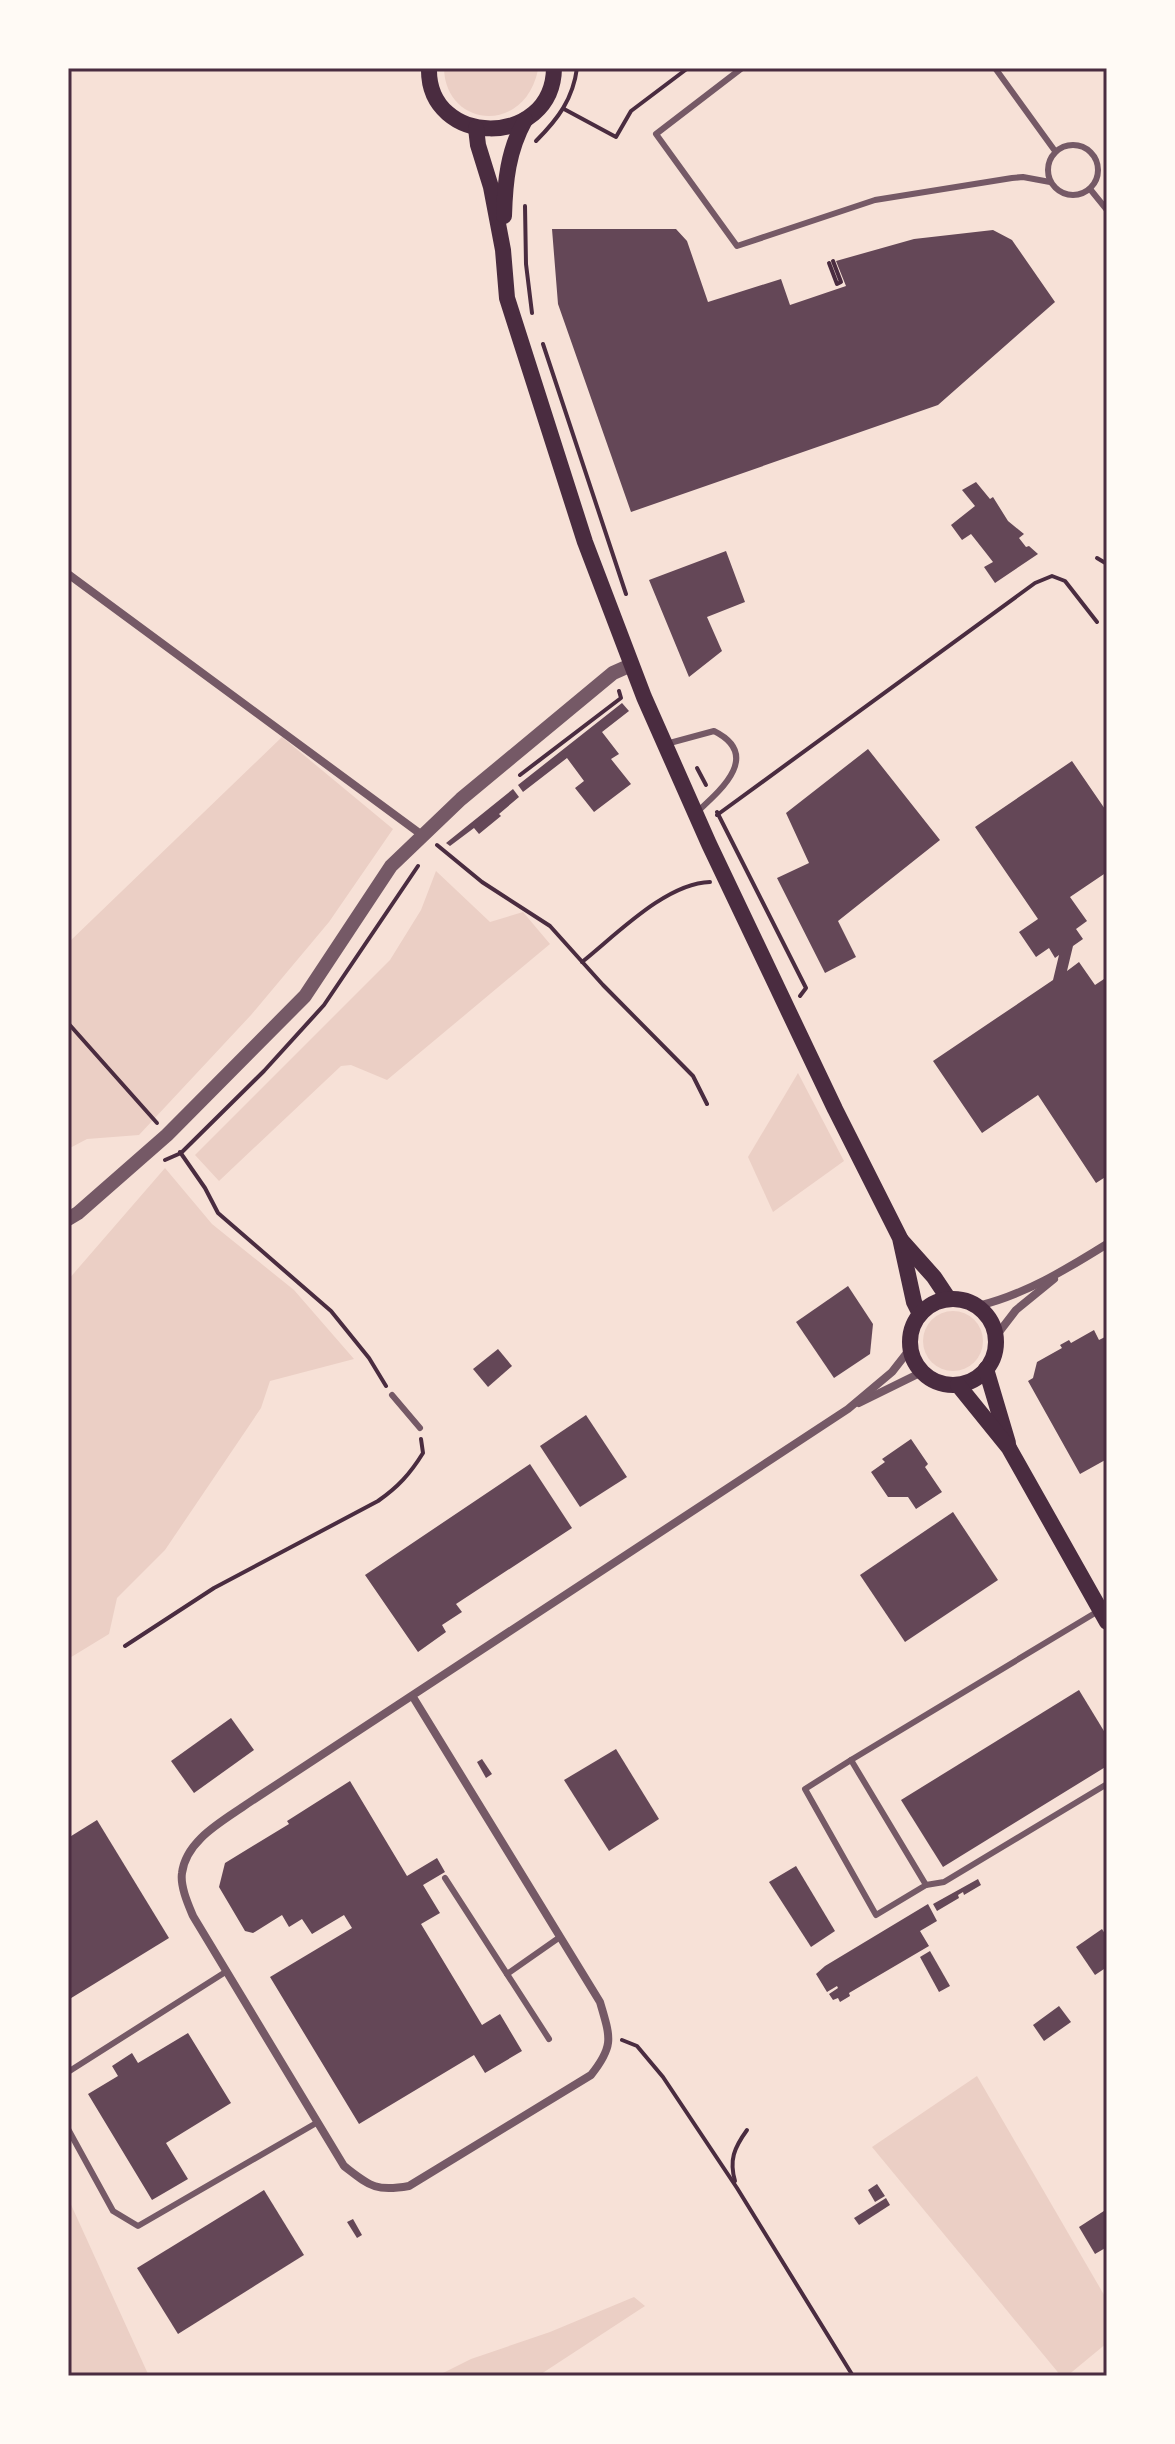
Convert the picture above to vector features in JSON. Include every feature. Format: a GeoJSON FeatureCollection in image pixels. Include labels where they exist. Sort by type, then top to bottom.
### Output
{"type":"FeatureCollection","features":[{"type":"Feature","properties":{"kind":"main road"},"geometry":{"type":"LineString","coordinates":[[429,68],[434,93],[444,109],[459,121],[476,128],[493,130],[525,120],[539,108],[549,93],[554,68]]}},
{"type":"Feature","properties":{"kind":"main road"},"geometry":{"type":"LineString","coordinates":[[503,250],[505,181],[515,138],[525,120]]}},
{"type":"Feature","properties":{"kind":"main road"},"geometry":{"type":"LineString","coordinates":[[476,128],[503,250],[507,298],[585,542],[631,665],[835,1109],[900,1238],[948,1298]]}},
{"type":"Feature","properties":{"kind":"main road"},"geometry":{"type":"LineString","coordinates":[[900,1238],[914,1302],[920,1314]]}},
{"type":"Feature","properties":{"kind":"main road"},"geometry":{"type":"LineString","coordinates":[[948,1298],[978,1306],[993,1324],[996,1336],[993,1359],[986,1369],[974,1380],[958,1385],[945,1385],[922,1372],[910,1349],[910,1336],[920,1314],[932,1304],[948,1298]]}},
{"type":"Feature","properties":{"kind":"main road"},"geometry":{"type":"LineString","coordinates":[[986,1369],[1009,1448]]}},
{"type":"Feature","properties":{"kind":"main road"},"geometry":{"type":"LineString","coordinates":[[958,1385],[1009,1448],[1104,1616]]}},
{"type":"Feature","properties":{"kind":"street"},"geometry":{"type":"LineString","coordinates":[[68,574],[422,835]]}},
{"type":"Feature","properties":{"kind":"street"},"geometry":{"type":"LineString","coordinates":[[68,1219],[167,1135],[305,996],[391,866],[422,835],[613,673],[631,665]]}},
{"type":"Feature","properties":{"kind":"street"},"geometry":{"type":"LineString","coordinates":[[996,1336],[1016,1310],[1064,1271],[1107,1244]]}},
{"type":"Feature","properties":{"kind":"street"},"geometry":{"type":"LineString","coordinates":[[978,1306],[1003,1299],[1064,1271]]}},
{"type":"Feature","properties":{"kind":"street"},"geometry":{"type":"LineString","coordinates":[[413,1697],[600,2002],[609,2034],[607,2055],[591,2075],[409,2186],[386,2190],[370,2187],[344,2166],[193,1916],[182,1874],[189,1852],[204,1835],[247,1804],[848,1409],[892,1372],[910,1349]]}},
{"type":"Feature","properties":{"kind":"street"},"geometry":{"type":"LineString","coordinates":[[848,1409],[922,1372]]}},
{"type":"Feature","properties":{"kind":"lane"},"geometry":{"type":"LineString","coordinates":[[742,68],[656,134],[737,246],[875,200],[1012,178],[1050,182],[1061,192],[1075,195],[1090,189],[1098,174],[1094,157],[1080,146],[1072,145],[1055,151],[1048,167],[1050,182]]}},
{"type":"Feature","properties":{"kind":"lane"},"geometry":{"type":"LineString","coordinates":[[995,68],[1055,151]]}},
{"type":"Feature","properties":{"kind":"lane"},"geometry":{"type":"LineString","coordinates":[[1097,165],[1107,161]]}},
{"type":"Feature","properties":{"kind":"lane"},"geometry":{"type":"LineString","coordinates":[[1090,189],[1107,210]]}},
{"type":"Feature","properties":{"kind":"lane"},"geometry":{"type":"LineString","coordinates":[[666,744],[714,731],[731,743],[737,762],[735,770],[712,798],[700,819]]}},
{"type":"Feature","properties":{"kind":"lane"},"geometry":{"type":"LineString","coordinates":[[392,1395],[420,1428]]}},
{"type":"Feature","properties":{"kind":"lane"},"geometry":{"type":"LineString","coordinates":[[1104,1616],[805,1789],[876,1915],[926,1885],[944,1882],[1107,1784]]}},
{"type":"Feature","properties":{"kind":"lane"},"geometry":{"type":"LineString","coordinates":[[851,1760],[926,1885]]}},
{"type":"Feature","properties":{"kind":"lane"},"geometry":{"type":"LineString","coordinates":[[445,1878],[549,2039]]}},
{"type":"Feature","properties":{"kind":"lane"},"geometry":{"type":"LineString","coordinates":[[507,1974],[560,1937]]}},
{"type":"Feature","properties":{"kind":"lane"},"geometry":{"type":"LineString","coordinates":[[68,2072],[227,1971]]}},
{"type":"Feature","properties":{"kind":"lane"},"geometry":{"type":"LineString","coordinates":[[68,2129],[113,2211],[138,2226],[318,2122]]}},
{"type":"Feature","properties":{"kind":"path"},"geometry":{"type":"LineString","coordinates":[[530,147],[564,109],[572,94],[577,68]]}},
{"type":"Feature","properties":{"kind":"path"},"geometry":{"type":"LineString","coordinates":[[564,109],[616,137],[631,111],[688,68]]}},
{"type":"Feature","properties":{"kind":"path"},"geometry":{"type":"LineString","coordinates":[[525,195],[526,264],[533,317]]}},
{"type":"Feature","properties":{"kind":"path"},"geometry":{"type":"LineString","coordinates":[[538,331],[630,605]]}},
{"type":"Feature","properties":{"kind":"path"},"geometry":{"type":"LineString","coordinates":[[1097,558],[1107,564]]}},
{"type":"Feature","properties":{"kind":"path"},"geometry":{"type":"LineString","coordinates":[[700,819],[718,814],[1035,583],[1052,576],[1065,581],[1097,622]]}},
{"type":"Feature","properties":{"kind":"path"},"geometry":{"type":"LineString","coordinates":[[516,778],[621,698],[613,673]]}},
{"type":"Feature","properties":{"kind":"path"},"geometry":{"type":"LineString","coordinates":[[683,739],[806,988],[789,1011]]}},
{"type":"Feature","properties":{"kind":"path"},"geometry":{"type":"LineString","coordinates":[[422,835],[482,882],[550,926],[693,1076],[707,1104]]}},
{"type":"Feature","properties":{"kind":"path"},"geometry":{"type":"LineString","coordinates":[[428,855],[438,846]]}},
{"type":"Feature","properties":{"kind":"path"},"geometry":{"type":"LineString","coordinates":[[163,1161],[181,1153],[264,1071],[324,1005],[419,865]]}},
{"type":"Feature","properties":{"kind":"path"},"geometry":{"type":"LineString","coordinates":[[582,962],[655,903],[682,887],[701,882],[730,883]]}},
{"type":"Feature","properties":{"kind":"path"},"geometry":{"type":"LineString","coordinates":[[68,1023],[167,1135],[205,1188],[218,1213],[331,1311],[369,1358],[392,1395]]}},
{"type":"Feature","properties":{"kind":"path"},"geometry":{"type":"LineString","coordinates":[[125,1646],[214,1588],[378,1501],[400,1486],[423,1453],[420,1428]]}},
{"type":"Feature","properties":{"kind":"path"},"geometry":{"type":"LineString","coordinates":[[609,2034],[637,2046],[663,2077],[737,2188],[853,2376]]}},
{"type":"Feature","properties":{"kind":"path"},"geometry":{"type":"LineString","coordinates":[[737,2188],[731,2165],[736,2145],[747,2130]]}},
{"type":"Feature","properties":{"kind":"shaded area"},"geometry":{"type":"Polygon","coordinates":[[[444,68],[538,70],[530,91],[518,106],[502,114],[486,116],[470,112],[457,102],[448,88],[444,68]]]}},
{"type":"Feature","properties":{"kind":"shaded area"},"geometry":{"type":"Polygon","coordinates":[[[282,737],[393,829],[329,922],[251,1015],[139,1135],[87,1139],[68,1149],[68,943],[282,737]]]}},
{"type":"Feature","properties":{"kind":"shaded area"},"geometry":{"type":"Polygon","coordinates":[[[436,871],[490,922],[523,912],[550,944],[387,1080],[351,1065],[341,1066],[219,1181],[195,1155],[390,960],[421,910],[436,871]]]}},
{"type":"Feature","properties":{"kind":"shaded area"},"geometry":{"type":"Polygon","coordinates":[[[798,1073],[844,1161],[773,1212],[748,1157],[798,1073]]]}},
{"type":"Feature","properties":{"kind":"shaded area"},"geometry":{"type":"Polygon","coordinates":[[[165,1168],[212,1224],[294,1290],[354,1359],[270,1381],[261,1408],[165,1550],[117,1598],[109,1634],[68,1659],[68,1280],[165,1168]]]}},
{"type":"Feature","properties":{"kind":"shaded area"},"geometry":{"type":"Polygon","coordinates":[[[953,1311],[965,1313],[974,1320],[981,1329],[981,1353],[974,1362],[965,1369],[953,1371],[941,1369],[932,1362],[925,1353],[923,1341],[925,1329],[932,1320],[941,1313],[953,1311]]]}},
{"type":"Feature","properties":{"kind":"shaded area"},"geometry":{"type":"Polygon","coordinates":[[[977,2076],[1107,2300],[1107,2343],[1067,2376],[1061,2376],[872,2147],[977,2076]]]}},
{"type":"Feature","properties":{"kind":"shaded area"},"geometry":{"type":"Polygon","coordinates":[[[68,2198],[148,2374],[149,2376],[68,2376],[68,2198]]]}},
{"type":"Feature","properties":{"kind":"shaded area"},"geometry":{"type":"Polygon","coordinates":[[[634,2297],[645,2306],[538,2376],[437,2376],[471,2359],[550,2332],[634,2297]]]}},
{"type":"Feature","properties":{"kind":"building"},"geometry":{"type":"Polygon","coordinates":[[[552,229],[676,229],[687,241],[708,302],[781,279],[790,305],[846,286],[836,261],[914,239],[993,230],[1012,240],[1055,302],[938,405],[631,512],[558,304],[552,229]]]}},
{"type":"Feature","properties":{"kind":"building"},"geometry":{"type":"Polygon","coordinates":[[[976,482],[990,499],[993,497],[1008,521],[1024,534],[1019,538],[1026,547],[1038,554],[995,583],[984,567],[993,562],[971,534],[962,540],[951,525],[975,506],[962,490],[976,482]]]}},
{"type":"Feature","properties":{"kind":"building"},"geometry":{"type":"Polygon","coordinates":[[[726,551],[745,602],[707,617],[722,651],[689,677],[649,580],[726,551]]]}},
{"type":"Feature","properties":{"kind":"building"},"geometry":{"type":"Polygon","coordinates":[[[622,703],[629,711],[602,732],[619,754],[611,759],[631,784],[594,812],[575,788],[584,781],[567,758],[523,792],[518,785],[622,703]]]}},
{"type":"Feature","properties":{"kind":"building"},"geometry":{"type":"Polygon","coordinates":[[[868,749],[940,840],[838,921],[856,957],[825,973],[777,878],[809,863],[786,813],[868,749]]]}},
{"type":"Feature","properties":{"kind":"building"},"geometry":{"type":"Polygon","coordinates":[[[1072,761],[1107,812],[1107,872],[1070,897],[1087,921],[1076,929],[1083,939],[1073,946],[1067,971],[1079,962],[1095,985],[1107,977],[1107,1176],[1096,1183],[1038,1095],[982,1133],[933,1061],[1053,980],[1059,955],[1055,958],[1049,948],[1036,957],[1019,932],[1038,919],[975,827],[1072,761]]]}},
{"type":"Feature","properties":{"kind":"building"},"geometry":{"type":"Polygon","coordinates":[[[513,789],[519,797],[479,834],[474,828],[450,846],[446,843],[513,789]]]}},
{"type":"Feature","properties":{"kind":"building"},"geometry":{"type":"Polygon","coordinates":[[[848,1286],[873,1324],[870,1354],[834,1378],[796,1322],[848,1286]]]}},
{"type":"Feature","properties":{"kind":"building"},"geometry":{"type":"Polygon","coordinates":[[[1094,1330],[1099,1340],[1107,1336],[1107,1459],[1080,1474],[1028,1381],[1033,1378],[1037,1362],[1062,1348],[1060,1345],[1069,1340],[1071,1343],[1094,1330]]]}},
{"type":"Feature","properties":{"kind":"building"},"geometry":{"type":"Polygon","coordinates":[[[498,1349],[512,1366],[488,1387],[473,1369],[498,1349]]]}},
{"type":"Feature","properties":{"kind":"building"},"geometry":{"type":"Polygon","coordinates":[[[586,1415],[627,1477],[580,1507],[540,1446],[586,1415]]]}},
{"type":"Feature","properties":{"kind":"building"},"geometry":{"type":"Polygon","coordinates":[[[911,1439],[942,1492],[916,1509],[908,1497],[888,1497],[871,1472],[885,1462],[882,1459],[911,1439]]]}},
{"type":"Feature","properties":{"kind":"building"},"geometry":{"type":"Polygon","coordinates":[[[530,1464],[572,1528],[456,1604],[462,1612],[442,1625],[446,1632],[418,1652],[365,1575],[530,1464]]]}},
{"type":"Feature","properties":{"kind":"building"},"geometry":{"type":"Polygon","coordinates":[[[953,1512],[998,1580],[905,1642],[860,1575],[953,1512]]]}},
{"type":"Feature","properties":{"kind":"building"},"geometry":{"type":"Polygon","coordinates":[[[1079,1690],[1107,1736],[1107,1766],[943,1867],[901,1800],[1079,1690]]]}},
{"type":"Feature","properties":{"kind":"building"},"geometry":{"type":"Polygon","coordinates":[[[231,1718],[254,1750],[194,1793],[171,1761],[231,1718]]]}},
{"type":"Feature","properties":{"kind":"building"},"geometry":{"type":"Polygon","coordinates":[[[616,1749],[659,1819],[609,1851],[564,1780],[616,1749]]]}},
{"type":"Feature","properties":{"kind":"building"},"geometry":{"type":"Polygon","coordinates":[[[482,1759],[492,1774],[486,1778],[477,1762],[482,1759]]]}},
{"type":"Feature","properties":{"kind":"building"},"geometry":{"type":"Polygon","coordinates":[[[350,1781],[407,1876],[437,1858],[445,1872],[423,1885],[440,1913],[421,1924],[482,2025],[500,2014],[522,2051],[485,2073],[474,2055],[359,2124],[270,1977],[352,1928],[344,1915],[312,1934],[302,1919],[289,1927],[282,1915],[253,1933],[245,1931],[219,1887],[225,1863],[289,1824],[287,1821],[350,1781]]]}},
{"type":"Feature","properties":{"kind":"building"},"geometry":{"type":"Polygon","coordinates":[[[97,1820],[169,1938],[68,2000],[68,1838],[97,1820]]]}},
{"type":"Feature","properties":{"kind":"building"},"geometry":{"type":"Polygon","coordinates":[[[796,1866],[835,1931],[811,1947],[769,1882],[796,1866]]]}},
{"type":"Feature","properties":{"kind":"building"},"geometry":{"type":"Polygon","coordinates":[[[978,1879],[981,1885],[964,1895],[963,1892],[958,1895],[959,1898],[937,1911],[933,1904],[978,1879]]]}},
{"type":"Feature","properties":{"kind":"building"},"geometry":{"type":"Polygon","coordinates":[[[928,1904],[937,1921],[920,1931],[929,1946],[849,1993],[850,1996],[840,2002],[838,1998],[833,2000],[829,1994],[837,1986],[827,1992],[816,1974],[928,1904]]]}},
{"type":"Feature","properties":{"kind":"building"},"geometry":{"type":"Polygon","coordinates":[[[1102,1929],[1107,1937],[1107,1967],[1095,1975],[1076,1947],[1102,1929]]]}},
{"type":"Feature","properties":{"kind":"building"},"geometry":{"type":"Polygon","coordinates":[[[930,1951],[950,1986],[939,1992],[920,1957],[930,1951]]]}},
{"type":"Feature","properties":{"kind":"building"},"geometry":{"type":"Polygon","coordinates":[[[1059,2006],[1071,2022],[1044,2041],[1033,2025],[1059,2006]]]}},
{"type":"Feature","properties":{"kind":"building"},"geometry":{"type":"Polygon","coordinates":[[[188,2033],[231,2103],[166,2143],[188,2179],[152,2200],[88,2094],[118,2076],[112,2066],[132,2053],[138,2063],[188,2033]]]}},
{"type":"Feature","properties":{"kind":"building"},"geometry":{"type":"Polygon","coordinates":[[[877,2184],[885,2196],[875,2202],[868,2190],[877,2184]]]}},
{"type":"Feature","properties":{"kind":"building"},"geometry":{"type":"Polygon","coordinates":[[[264,2190],[304,2255],[178,2334],[137,2268],[264,2190]]]}},
{"type":"Feature","properties":{"kind":"building"},"geometry":{"type":"Polygon","coordinates":[[[886,2198],[890,2205],[859,2225],[854,2218],[886,2198]]]}},
{"type":"Feature","properties":{"kind":"building"},"geometry":{"type":"Polygon","coordinates":[[[1107,2209],[1107,2247],[1095,2254],[1079,2227],[1107,2209]]]}},
{"type":"Feature","properties":{"kind":"building"},"geometry":{"type":"Polygon","coordinates":[[[353,2219],[362,2235],[357,2238],[347,2222],[353,2219]]]}}]}
